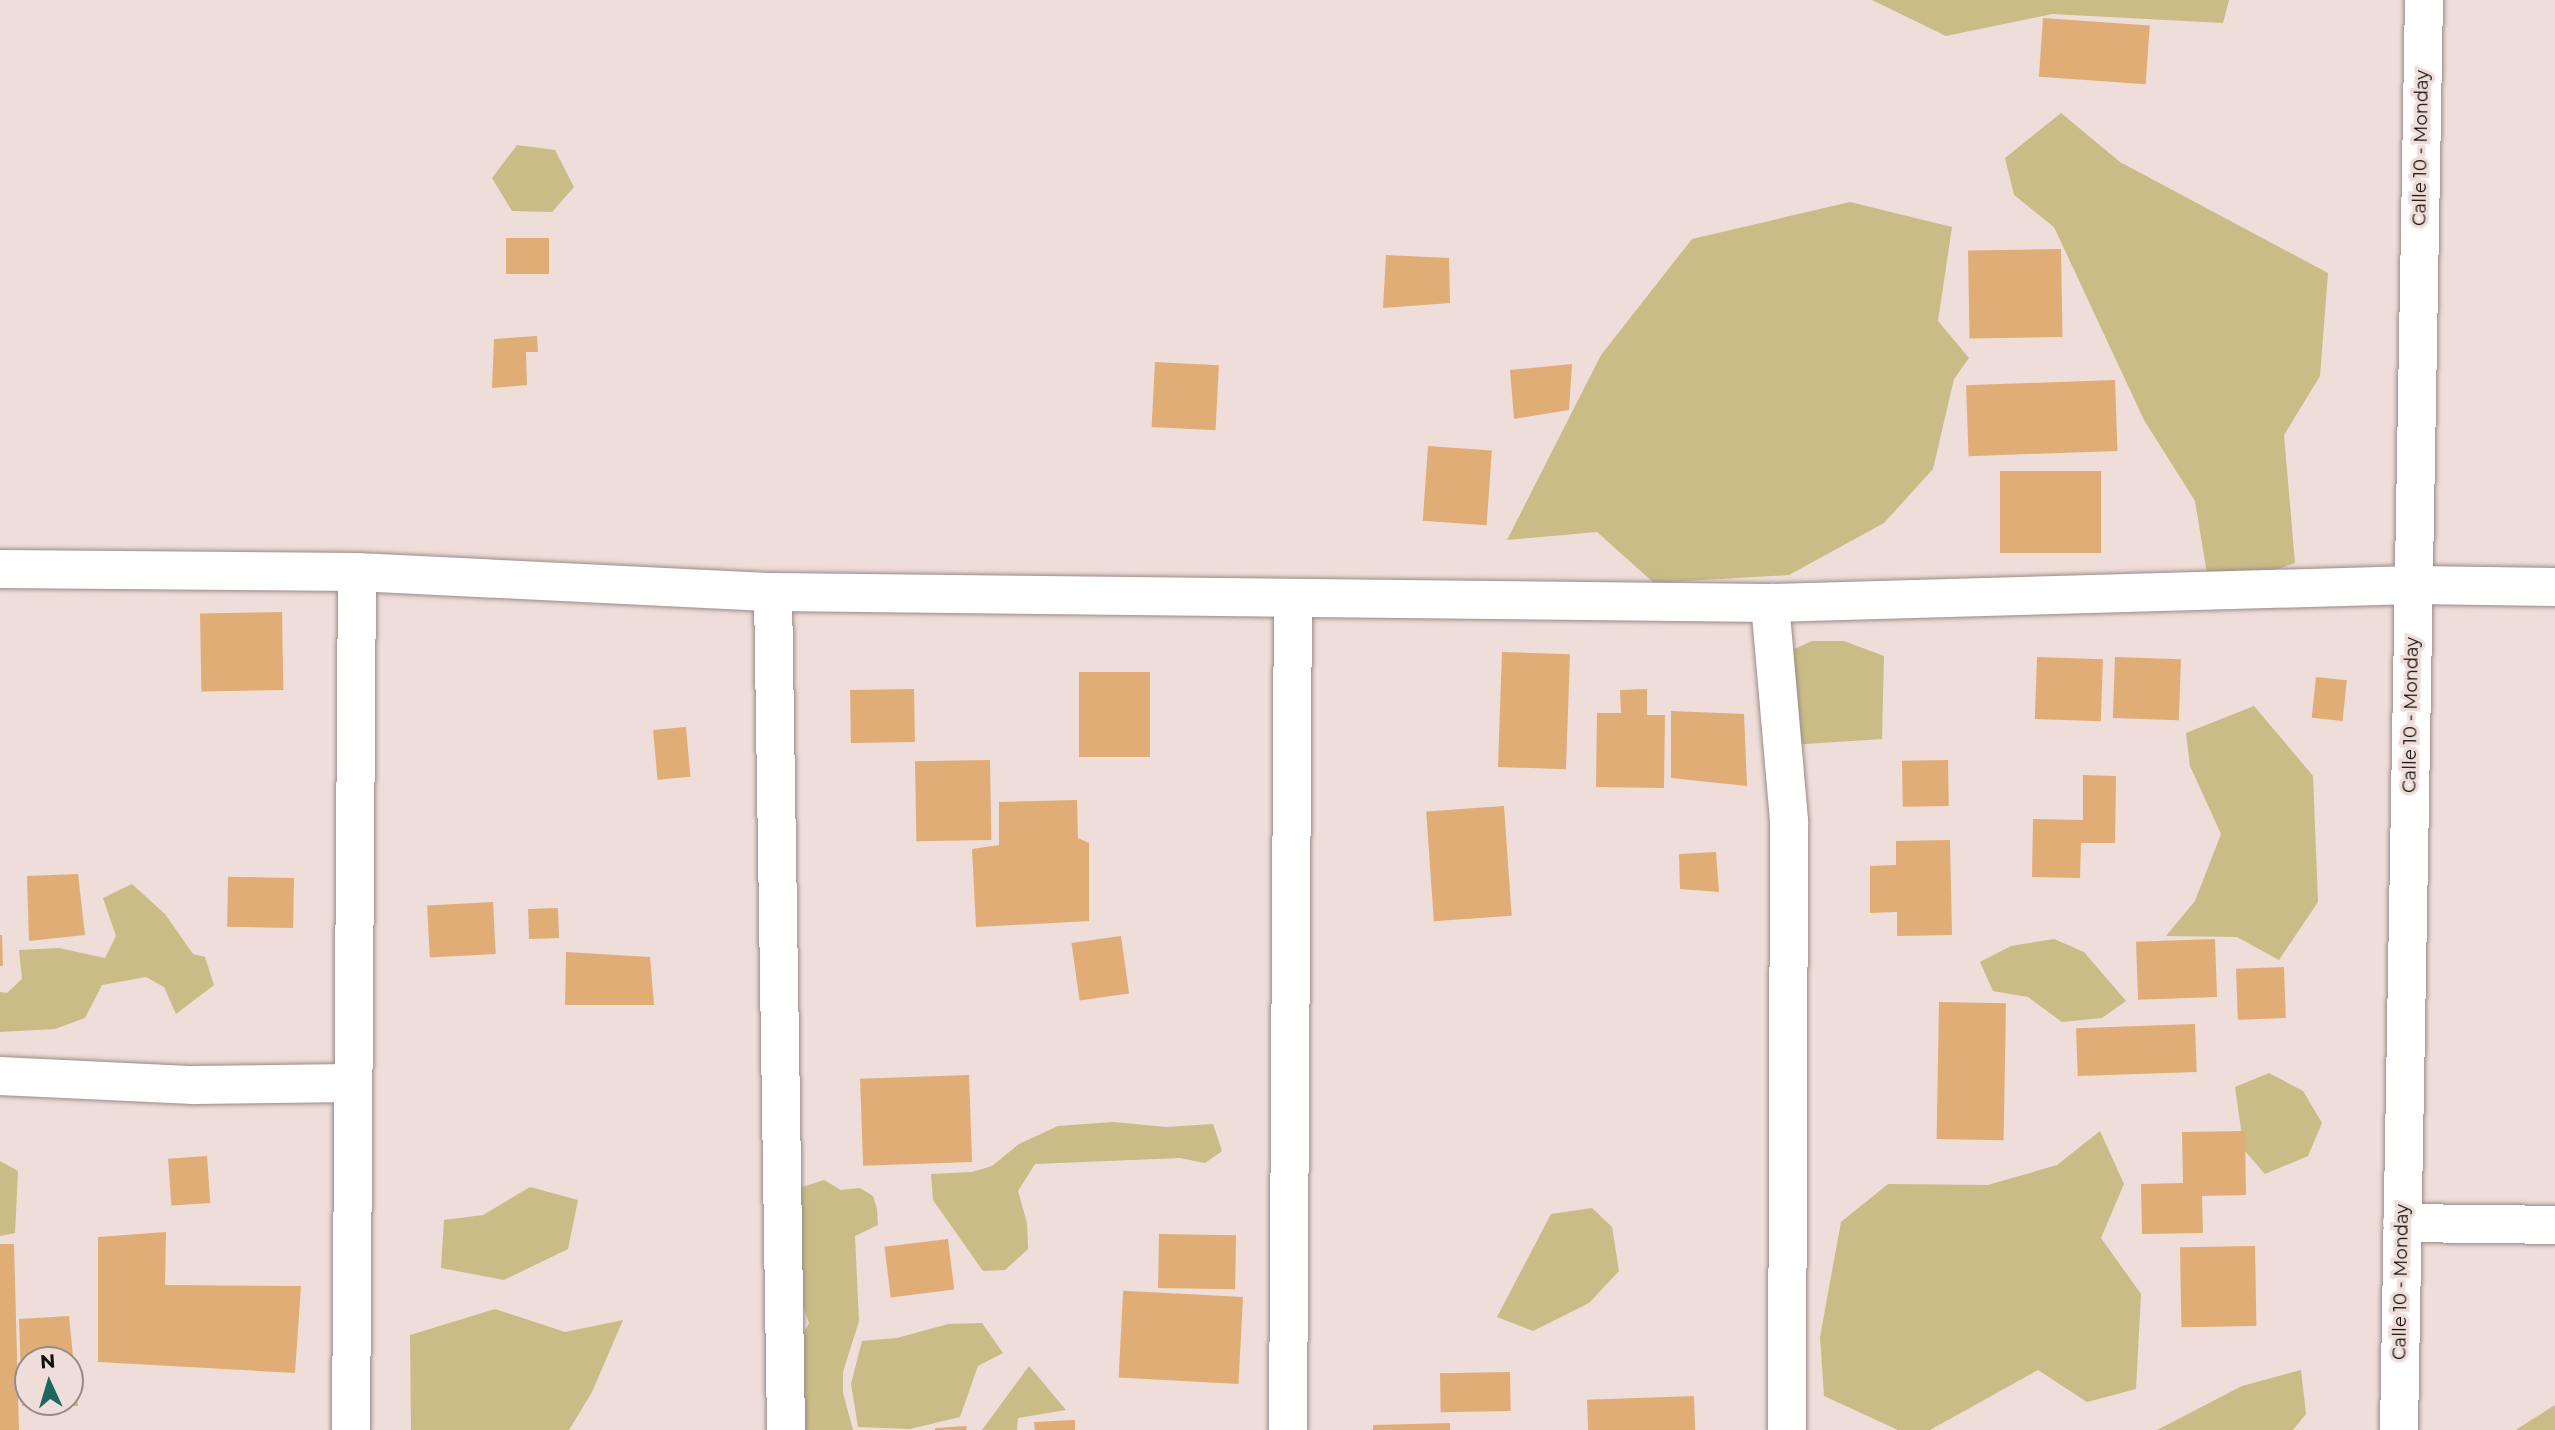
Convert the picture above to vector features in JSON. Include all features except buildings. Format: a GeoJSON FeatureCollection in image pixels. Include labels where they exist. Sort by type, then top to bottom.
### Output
{"type":"FeatureCollection","features":[{"type":"Feature","properties":{"kind":"street","name":"Calle 10 - Monday"},"geometry":{"type":"LineString","coordinates":[[2399,1430],[2424,0]]}},
{"type":"Feature","properties":{"kind":"street"},"geometry":{"type":"LineString","coordinates":[[0,569],[358,572],[773,592],[1770,603],[2414,585],[2555,587]]}},
{"type":"Feature","properties":{"kind":"street"},"geometry":{"type":"LineString","coordinates":[[351,1430],[358,572]]}},
{"type":"Feature","properties":{"kind":"street"},"geometry":{"type":"LineString","coordinates":[[773,592],[786,1430]]}},
{"type":"Feature","properties":{"kind":"street"},"geometry":{"type":"LineString","coordinates":[[1289,1430],[1293,599]]}},
{"type":"Feature","properties":{"kind":"street"},"geometry":{"type":"LineString","coordinates":[[1770,603],[1789,821],[1787,1430]]}},
{"type":"Feature","properties":{"kind":"street"},"geometry":{"type":"LineString","coordinates":[[0,1076],[194,1085],[353,1083]]}},
{"type":"Feature","properties":{"kind":"street"},"geometry":{"type":"LineString","coordinates":[[2402,1223],[2555,1225]]}},
{"type":"Feature","properties":{"kind":"shaded area"},"geometry":{"type":"Polygon","coordinates":[[[1872,0],[2229,0],[2223,23],[2052,14],[1946,36],[1872,0]]]}},
{"type":"Feature","properties":{"kind":"shaded area"},"geometry":{"type":"Polygon","coordinates":[[[2061,113],[2120,162],[2328,273],[2320,376],[2284,435],[2295,563],[2210,592],[2195,501],[2144,420],[2054,227],[2014,195],[2005,158],[2061,113]]]}},
{"type":"Feature","properties":{"kind":"shaded area"},"geometry":{"type":"Polygon","coordinates":[[[517,145],[555,150],[574,187],[552,212],[512,211],[492,178],[517,145]]]}},
{"type":"Feature","properties":{"kind":"shaded area"},"geometry":{"type":"Polygon","coordinates":[[[1850,202],[1952,227],[1938,321],[1969,358],[1954,379],[1933,469],[1884,523],[1789,575],[1654,583],[1597,532],[1507,540],[1601,355],[1692,239],[1850,202]]]}},
{"type":"Feature","properties":{"kind":"shaded area"},"geometry":{"type":"Polygon","coordinates":[[[1812,641],[1844,641],[1884,656],[1882,739],[1790,745],[1783,654],[1812,641]]]}},
{"type":"Feature","properties":{"kind":"shaded area"},"geometry":{"type":"Polygon","coordinates":[[[2254,706],[2313,776],[2318,902],[2279,960],[2237,937],[2166,936],[2195,901],[2221,834],[2190,766],[2186,733],[2254,706]]]}},
{"type":"Feature","properties":{"kind":"shaded area"},"geometry":{"type":"Polygon","coordinates":[[[132,884],[165,914],[193,954],[205,957],[214,985],[176,1014],[164,987],[146,977],[102,985],[85,1018],[55,1029],[0,1032],[0,992],[7,993],[22,979],[19,950],[59,948],[105,958],[116,936],[103,898],[132,884]]]}},
{"type":"Feature","properties":{"kind":"shaded area"},"geometry":{"type":"Polygon","coordinates":[[[2054,939],[2084,952],[2126,1001],[2102,1018],[2062,1022],[2028,997],[1993,991],[1980,962],[2011,946],[2054,939]]]}},
{"type":"Feature","properties":{"kind":"shaded area"},"geometry":{"type":"Polygon","coordinates":[[[2269,1073],[2303,1091],[2322,1123],[2308,1156],[2265,1174],[2244,1150],[2235,1087],[2269,1073]]]}},
{"type":"Feature","properties":{"kind":"shaded area"},"geometry":{"type":"Polygon","coordinates":[[[1113,1122],[1166,1127],[1213,1124],[1222,1151],[1205,1163],[1180,1158],[1035,1164],[1018,1191],[1027,1223],[1028,1249],[1005,1270],[983,1271],[933,1200],[931,1174],[972,1172],[992,1166],[1019,1144],[1058,1126],[1113,1122]]]}},
{"type":"Feature","properties":{"kind":"shaded area"},"geometry":{"type":"Polygon","coordinates":[[[2100,1131],[2124,1184],[2101,1238],[2141,1294],[2136,1389],[2087,1402],[2038,1370],[1930,1430],[1898,1430],[1824,1396],[1820,1337],[1841,1222],[1888,1184],[1988,1185],[2057,1165],[2100,1131]]]}},
{"type":"Feature","properties":{"kind":"shaded area"},"geometry":{"type":"Polygon","coordinates":[[[0,1161],[18,1171],[15,1233],[0,1236],[0,1161]]]}},
{"type":"Feature","properties":{"kind":"shaded area"},"geometry":{"type":"Polygon","coordinates":[[[824,1180],[841,1190],[860,1188],[873,1196],[877,1209],[878,1225],[855,1236],[859,1321],[843,1372],[843,1393],[853,1430],[805,1430],[793,1353],[809,1323],[797,1289],[799,1188],[824,1180]]]}},
{"type":"Feature","properties":{"kind":"shaded area"},"geometry":{"type":"Polygon","coordinates":[[[530,1187],[578,1200],[568,1249],[504,1280],[441,1268],[444,1220],[483,1215],[530,1187]]]}},
{"type":"Feature","properties":{"kind":"shaded area"},"geometry":{"type":"Polygon","coordinates":[[[1592,1208],[1612,1227],[1619,1271],[1589,1303],[1533,1331],[1497,1317],[1551,1214],[1592,1208]]]}},
{"type":"Feature","properties":{"kind":"shaded area"},"geometry":{"type":"Polygon","coordinates":[[[495,1309],[565,1332],[623,1320],[592,1392],[569,1430],[411,1430],[410,1335],[495,1309]]]}},
{"type":"Feature","properties":{"kind":"shaded area"},"geometry":{"type":"Polygon","coordinates":[[[982,1323],[1003,1353],[978,1366],[960,1417],[910,1429],[858,1427],[851,1384],[862,1341],[897,1338],[948,1324],[982,1323]]]}},
{"type":"Feature","properties":{"kind":"shaded area"},"geometry":{"type":"Polygon","coordinates":[[[1029,1366],[1066,1410],[1018,1418],[1017,1430],[982,1430],[1029,1366]]]}},
{"type":"Feature","properties":{"kind":"shaded area"},"geometry":{"type":"Polygon","coordinates":[[[2301,1370],[2306,1414],[2293,1430],[2157,1430],[2242,1386],[2301,1370]]]}},
{"type":"Feature","properties":{"kind":"shaded area"},"geometry":{"type":"Polygon","coordinates":[[[2555,1405],[2555,1430],[2516,1430],[2517,1429],[2555,1405]]]}}]}
